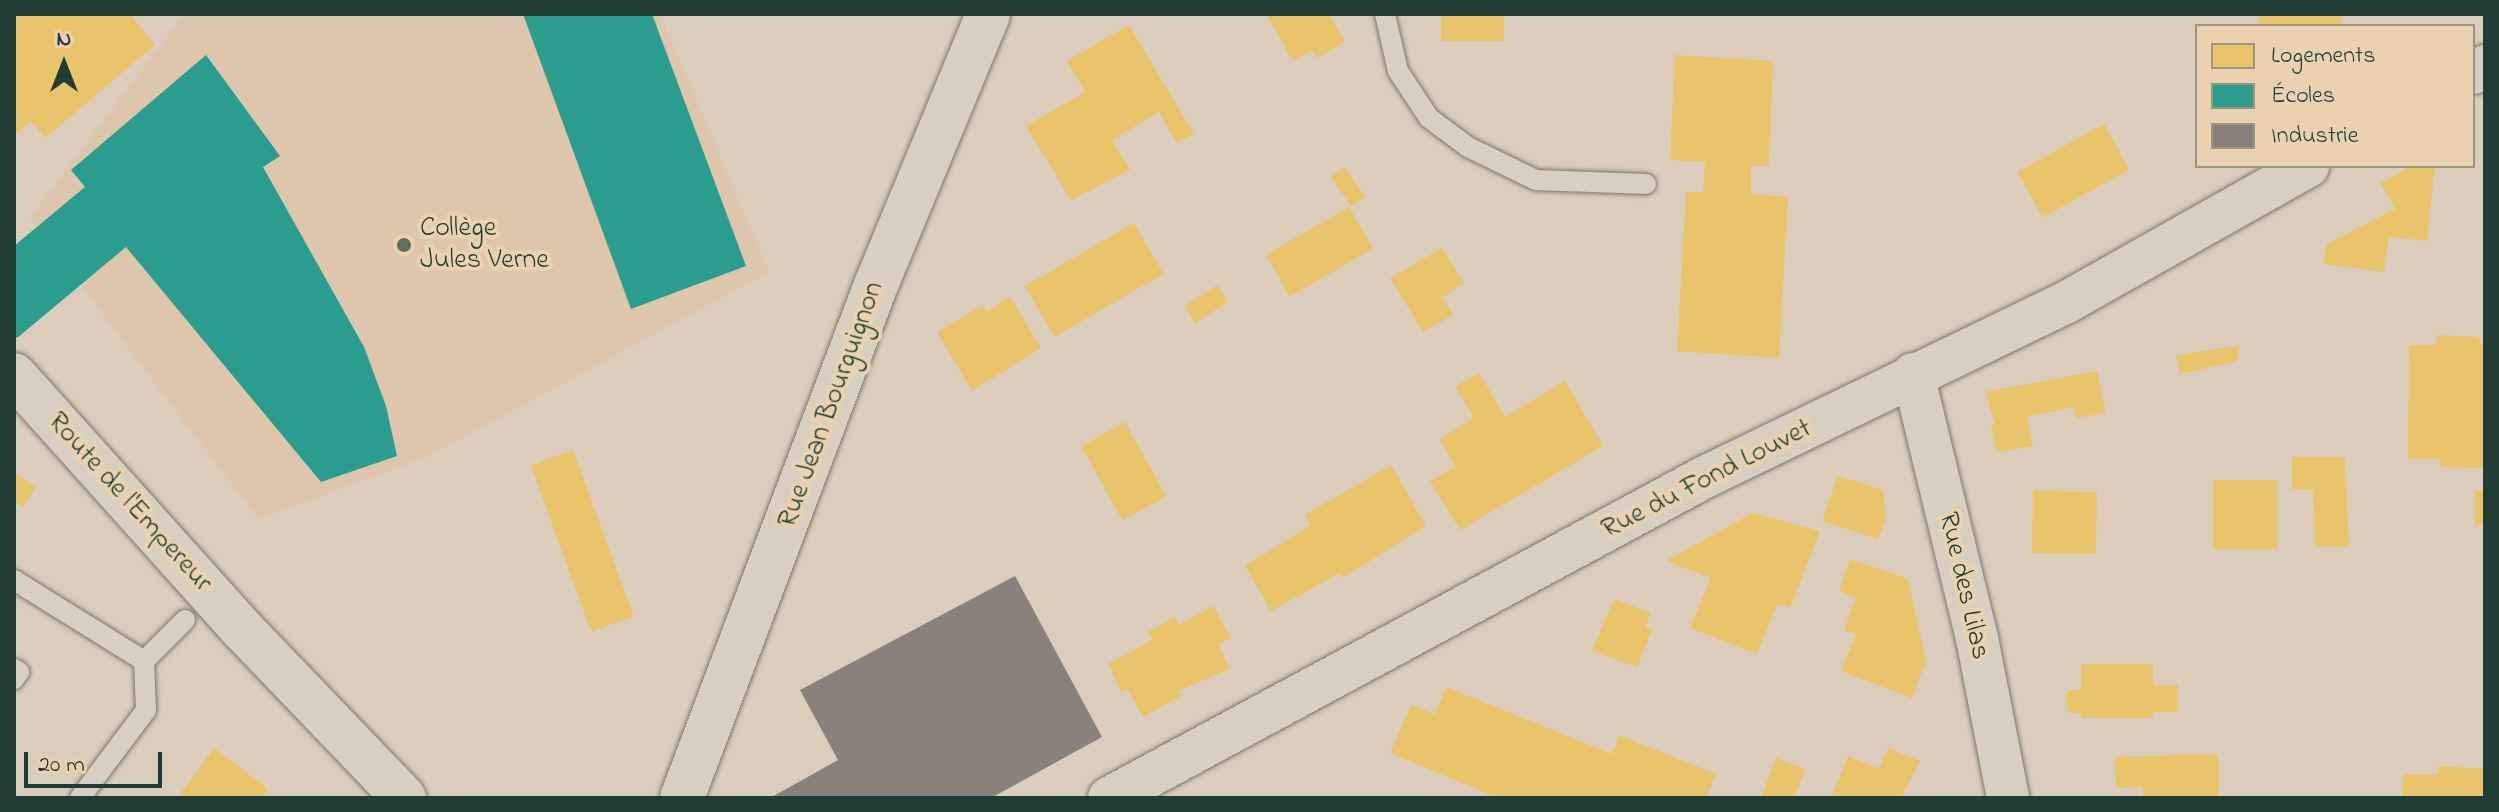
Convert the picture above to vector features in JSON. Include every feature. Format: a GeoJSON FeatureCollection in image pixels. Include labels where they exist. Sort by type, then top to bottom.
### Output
{"type":"FeatureCollection","features":[{"type":"Feature","properties":{"kind":"street","name":"Rue Jean Bourguignon"},"geometry":{"type":"LineString","coordinates":[[682,798],[876,285],[988,14]]}},
{"type":"Feature","properties":{"kind":"street","name":"Rue du Fond Louvet"},"geometry":{"type":"LineString","coordinates":[[1109,798],[1705,477],[2067,302],[2304,168]]}},
{"type":"Feature","properties":{"kind":"street","name":"Rue des Lilas"},"geometry":{"type":"LineString","coordinates":[[1913,374],[1977,638],[2008,798]]}},
{"type":"Feature","properties":{"kind":"street","name":"Route de l'Empereur"},"geometry":{"type":"LineString","coordinates":[[14,375],[243,630],[404,798]]}},
{"type":"Feature","properties":{"kind":"street","name":"Route de l'Empereur"},"geometry":{"type":"LineString","coordinates":[[243,630],[363,798]]}},
{"type":"Feature","properties":{"kind":"lane"},"geometry":{"type":"LineString","coordinates":[[1385,14],[1398,71],[1429,118],[1468,147],[1536,180],[1646,184]]}},
{"type":"Feature","properties":{"kind":"lane"},"geometry":{"type":"LineString","coordinates":[[14,580],[144,661]]}},
{"type":"Feature","properties":{"kind":"lane"},"geometry":{"type":"LineString","coordinates":[[80,798],[146,710],[144,661],[185,620]]}},
{"type":"Feature","properties":{"kind":"lane"},"geometry":{"type":"LineString","coordinates":[[14,669],[19,672],[14,679]]}},
{"type":"Feature","properties":{"kind":"shaded area","name":"Collège Jules Verne"},"geometry":{"type":"Polygon","coordinates":[[[184,14],[660,14],[769,272],[427,457],[258,519],[30,218],[184,14]]]}},
{"type":"Feature","properties":{"kind":"building: Logements"},"geometry":{"type":"Polygon","coordinates":[[[14,14],[130,14],[155,45],[45,138],[31,121],[14,136],[14,14]]]}},
{"type":"Feature","properties":{"kind":"building: Logements"},"geometry":{"type":"Polygon","coordinates":[[[1266,14],[1329,14],[1345,42],[1317,58],[1312,50],[1293,61],[1266,14]]]}},
{"type":"Feature","properties":{"kind":"building: Logements"},"geometry":{"type":"Polygon","coordinates":[[[1441,14],[1504,14],[1504,41],[1441,41],[1441,14]]]}},
{"type":"Feature","properties":{"kind":"building: Logements"},"geometry":{"type":"Polygon","coordinates":[[[2259,14],[2342,14],[2342,24],[2259,24],[2259,14]]]}},
{"type":"Feature","properties":{"kind":"building: Logements"},"geometry":{"type":"Polygon","coordinates":[[[1129,25],[1194,134],[1176,143],[1159,112],[1112,140],[1130,170],[1071,200],[1026,126],[1085,92],[1067,61],[1129,25]]]}},
{"type":"Feature","properties":{"kind":"building: Logements"},"geometry":{"type":"Polygon","coordinates":[[[1675,55],[1773,61],[1769,166],[1751,166],[1751,194],[1788,197],[1779,358],[1677,351],[1686,192],[1703,192],[1705,162],[1670,160],[1675,55]]]}},
{"type":"Feature","properties":{"kind":"building: Logements"},"geometry":{"type":"Polygon","coordinates":[[[2104,124],[2129,169],[2043,217],[2017,172],[2104,124]]]}},
{"type":"Feature","properties":{"kind":"building: Logements"},"geometry":{"type":"Polygon","coordinates":[[[1345,167],[1365,197],[1351,206],[1331,177],[1345,167]]]}},
{"type":"Feature","properties":{"kind":"building: Logements"},"geometry":{"type":"Polygon","coordinates":[[[2408,168],[2435,168],[2427,241],[2389,237],[2384,272],[2323,264],[2327,244],[2395,209],[2381,183],[2408,168]]]}},
{"type":"Feature","properties":{"kind":"building: Logements"},"geometry":{"type":"Polygon","coordinates":[[[1349,207],[1373,249],[1290,297],[1266,255],[1349,207]]]}},
{"type":"Feature","properties":{"kind":"building: Logements"},"geometry":{"type":"Polygon","coordinates":[[[1134,223],[1164,274],[1054,337],[1025,286],[1134,223]]]}},
{"type":"Feature","properties":{"kind":"building: Logements"},"geometry":{"type":"Polygon","coordinates":[[[1442,248],[1464,283],[1442,298],[1453,315],[1423,332],[1390,278],[1442,248]]]}},
{"type":"Feature","properties":{"kind":"building: Logements"},"geometry":{"type":"Polygon","coordinates":[[[1217,285],[1228,302],[1195,323],[1184,306],[1217,285]]]}},
{"type":"Feature","properties":{"kind":"building: Logements"},"geometry":{"type":"Polygon","coordinates":[[[1010,297],[1041,348],[972,391],[937,332],[983,305],[986,312],[1010,297]]]}},
{"type":"Feature","properties":{"kind":"building: Logements"},"geometry":{"type":"Polygon","coordinates":[[[2437,335],[2479,337],[2480,345],[2485,345],[2485,468],[2440,467],[2441,459],[2408,459],[2409,345],[2436,345],[2437,335]]]}},
{"type":"Feature","properties":{"kind":"building: Logements"},"geometry":{"type":"Polygon","coordinates":[[[2239,345],[2238,361],[2180,374],[2176,356],[2239,345]]]}},
{"type":"Feature","properties":{"kind":"building: Logements"},"geometry":{"type":"Polygon","coordinates":[[[2097,371],[2106,413],[2076,418],[2074,407],[2027,417],[2033,446],[2000,452],[1995,447],[1991,425],[1995,424],[1985,392],[2097,371]]]}},
{"type":"Feature","properties":{"kind":"building: Logements"},"geometry":{"type":"Polygon","coordinates":[[[1479,373],[1505,417],[1565,381],[1603,446],[1460,530],[1430,481],[1455,467],[1440,439],[1474,418],[1455,387],[1479,373]]]}},
{"type":"Feature","properties":{"kind":"building: Logements"},"geometry":{"type":"Polygon","coordinates":[[[1125,422],[1166,496],[1122,521],[1081,446],[1125,422]]]}},
{"type":"Feature","properties":{"kind":"building: Logements"},"geometry":{"type":"Polygon","coordinates":[[[573,450],[634,616],[591,632],[531,465],[573,450]]]}},
{"type":"Feature","properties":{"kind":"building: Logements"},"geometry":{"type":"Polygon","coordinates":[[[2292,457],[2345,457],[2349,547],[2315,547],[2313,490],[2292,489],[2292,457]]]}},
{"type":"Feature","properties":{"kind":"building: Logements"},"geometry":{"type":"Polygon","coordinates":[[[1391,465],[1426,526],[1343,578],[1340,573],[1271,611],[1245,566],[1311,525],[1305,515],[1391,465]]]}},
{"type":"Feature","properties":{"kind":"building: Logements"},"geometry":{"type":"Polygon","coordinates":[[[14,473],[36,487],[23,507],[14,502],[14,473]]]}},
{"type":"Feature","properties":{"kind":"building: Logements"},"geometry":{"type":"Polygon","coordinates":[[[1838,476],[1883,490],[1886,519],[1878,539],[1822,521],[1838,476]]]}},
{"type":"Feature","properties":{"kind":"building: Logements"},"geometry":{"type":"Polygon","coordinates":[[[2213,480],[2277,480],[2277,549],[2213,549],[2213,480]]]}},
{"type":"Feature","properties":{"kind":"building: Logements"},"geometry":{"type":"Polygon","coordinates":[[[2475,490],[2485,490],[2485,525],[2475,525],[2475,490]]]}},
{"type":"Feature","properties":{"kind":"building: Logements"},"geometry":{"type":"Polygon","coordinates":[[[2033,491],[2097,492],[2096,554],[2032,553],[2033,491]]]}},
{"type":"Feature","properties":{"kind":"building: Logements"},"geometry":{"type":"Polygon","coordinates":[[[1753,513],[1820,531],[1790,608],[1777,604],[1757,654],[1690,628],[1711,578],[1666,561],[1753,513]]]}},
{"type":"Feature","properties":{"kind":"building: Logements"},"geometry":{"type":"Polygon","coordinates":[[[1850,559],[1908,579],[1926,661],[1912,698],[1841,671],[1856,634],[1844,630],[1856,598],[1839,592],[1850,559]]]}},
{"type":"Feature","properties":{"kind":"building: Logements"},"geometry":{"type":"Polygon","coordinates":[[[1614,599],[1651,613],[1645,627],[1652,630],[1637,667],[1592,651],[1614,599]]]}},
{"type":"Feature","properties":{"kind":"building: Logements"},"geometry":{"type":"Polygon","coordinates":[[[1213,606],[1231,638],[1218,644],[1230,669],[1178,691],[1181,696],[1143,717],[1127,689],[1121,692],[1108,664],[1152,640],[1148,632],[1175,617],[1179,625],[1213,606]]]}},
{"type":"Feature","properties":{"kind":"building: Logements"},"geometry":{"type":"Polygon","coordinates":[[[2081,664],[2153,664],[2153,685],[2178,685],[2178,712],[2153,712],[2153,718],[2081,718],[2081,713],[2069,713],[2065,697],[2069,690],[2081,690],[2081,664]]]}},
{"type":"Feature","properties":{"kind":"building: Logements"},"geometry":{"type":"Polygon","coordinates":[[[1446,687],[1612,754],[1619,735],[1716,774],[1707,798],[1498,798],[1390,753],[1411,705],[1435,714],[1446,687]]]}},
{"type":"Feature","properties":{"kind":"building: Logements"},"geometry":{"type":"Polygon","coordinates":[[[214,748],[268,789],[261,798],[177,798],[214,748]]]}},
{"type":"Feature","properties":{"kind":"building: Logements"},"geometry":{"type":"Polygon","coordinates":[[[1888,748],[1920,761],[1901,798],[1831,798],[1848,756],[1879,769],[1888,748]]]}},
{"type":"Feature","properties":{"kind":"building: Logements"},"geometry":{"type":"Polygon","coordinates":[[[2218,754],[2219,798],[2143,798],[2143,787],[2116,788],[2115,757],[2218,754]]]}},
{"type":"Feature","properties":{"kind":"building: Logements"},"geometry":{"type":"Polygon","coordinates":[[[1776,758],[1805,769],[1794,798],[1761,798],[1776,758]]]}},
{"type":"Feature","properties":{"kind":"building: Logements"},"geometry":{"type":"Polygon","coordinates":[[[2439,766],[2485,769],[2485,798],[2402,798],[2403,774],[2438,775],[2439,766]]]}},
{"type":"Feature","properties":{"kind":"building: Écoles"},"geometry":{"type":"Polygon","coordinates":[[[523,14],[652,14],[746,266],[631,309],[523,14]]]}},
{"type":"Feature","properties":{"kind":"building: Écoles"},"geometry":{"type":"Polygon","coordinates":[[[206,55],[280,156],[263,167],[364,347],[386,406],[397,456],[321,482],[126,247],[17,338],[14,335],[14,246],[85,187],[71,170],[206,55]]]}},
{"type":"Feature","properties":{"kind":"building: Industrie"},"geometry":{"type":"Polygon","coordinates":[[[1015,576],[1102,737],[991,798],[770,798],[838,760],[800,690],[1015,576]]]}},
{"type":"Feature","properties":{"kind":"place","name":"Collège Jules Verne"},"geometry":{"type":"Point","coordinates":[404,245]}}]}
